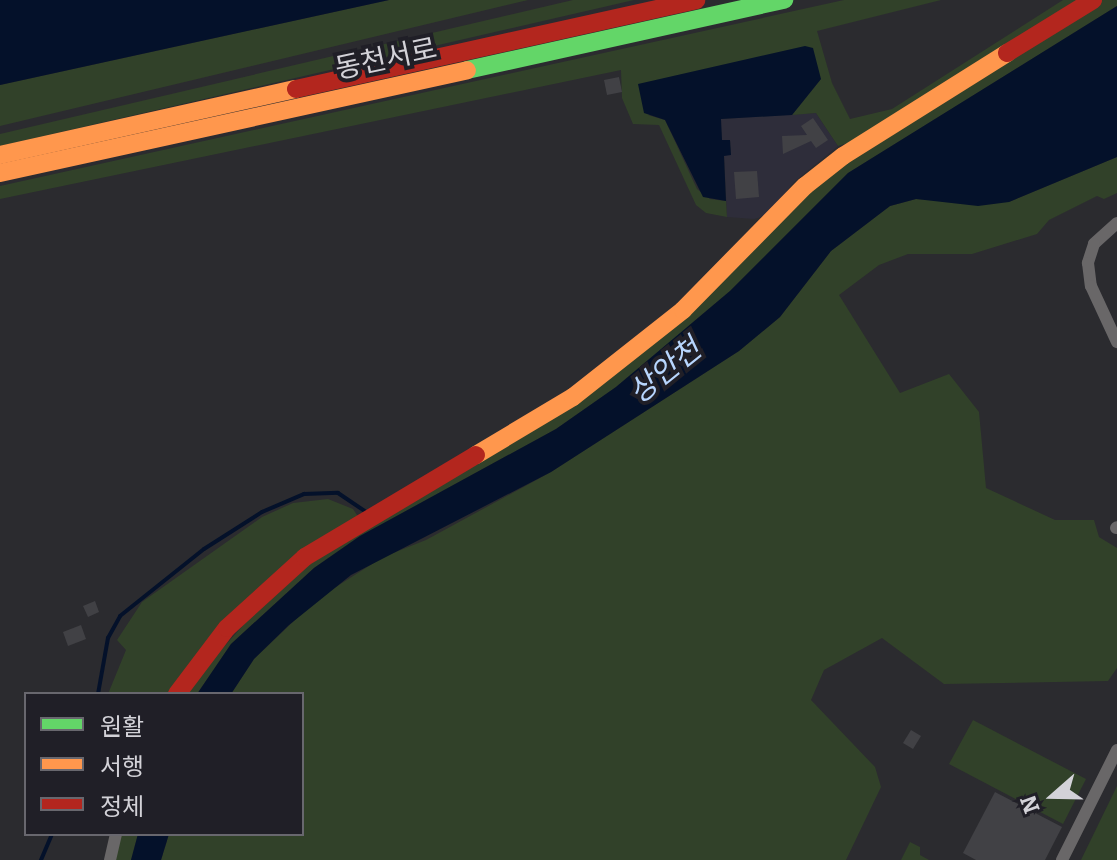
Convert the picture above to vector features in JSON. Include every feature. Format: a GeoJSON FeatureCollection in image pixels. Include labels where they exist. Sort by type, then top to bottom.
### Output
{"type":"FeatureCollection","features":[{"type":"Feature","properties":{"kind":"main road","name":"동천서로"},"geometry":{"type":"LineString","coordinates":[[0,155],[696,0]]}},
{"type":"Feature","properties":{"kind":"main road","name":"동천서로"},"geometry":{"type":"LineString","coordinates":[[0,173],[784,0]]}},
{"type":"Feature","properties":{"kind":"main road"},"geometry":{"type":"LineString","coordinates":[[179,692],[227,628],[305,557],[573,397],[683,310],[805,186],[843,156],[1093,0]]}},
{"type":"Feature","properties":{"kind":"street"},"geometry":{"type":"LineString","coordinates":[[1117,223],[1094,244],[1088,263],[1091,286],[1117,342]]}},
{"type":"Feature","properties":{"kind":"street"},"geometry":{"type":"LineString","coordinates":[[1062,860],[1117,750]]}},
{"type":"Feature","properties":{"kind":"street"},"geometry":{"type":"LineString","coordinates":[[110,860],[116,836]]}},
{"type":"Feature","properties":{"kind":"shaded area"},"geometry":{"type":"Polygon","coordinates":[[[816,113],[838,146],[794,182],[767,215],[754,219],[727,217],[724,155],[731,154],[730,140],[722,140],[720,119],[816,113]]]}},
{"type":"Feature","properties":{"kind":"green space"},"geometry":{"type":"Polygon","coordinates":[[[389,0],[528,0],[0,126],[0,85],[389,0]]]}},
{"type":"Feature","properties":{"kind":"green space"},"geometry":{"type":"Polygon","coordinates":[[[573,0],[634,0],[0,146],[0,134],[573,0]]]}},
{"type":"Feature","properties":{"kind":"green space"},"geometry":{"type":"Polygon","coordinates":[[[844,0],[941,0],[817,31],[832,83],[850,119],[892,109],[1063,0],[1085,0],[855,141],[838,146],[816,113],[792,115],[821,79],[648,115],[665,120],[697,189],[710,199],[726,201],[727,217],[706,213],[696,205],[659,125],[633,124],[622,98],[621,70],[0,199],[0,186],[844,0]]]}},
{"type":"Feature","properties":{"kind":"green space"},"geometry":{"type":"Polygon","coordinates":[[[1099,0],[1117,0],[1117,6],[848,173],[730,291],[616,387],[556,429],[360,536],[314,568],[231,644],[198,692],[184,692],[285,578],[549,417],[832,171],[1099,0]]]}},
{"type":"Feature","properties":{"kind":"green space"},"geometry":{"type":"Polygon","coordinates":[[[1117,157],[1117,193],[1104,199],[1097,196],[1049,220],[1037,234],[972,254],[908,254],[879,265],[839,295],[900,393],[949,374],[979,412],[986,488],[1055,520],[1094,520],[1099,537],[1117,548],[1117,668],[1108,681],[944,684],[882,638],[824,670],[811,700],[875,767],[881,787],[846,860],[161,860],[168,836],[304,836],[304,692],[232,692],[254,659],[317,599],[383,557],[426,540],[551,472],[739,351],[780,317],[831,251],[890,206],[916,199],[1009,202],[1117,157]]]}},
{"type":"Feature","properties":{"kind":"green space"},"geometry":{"type":"Polygon","coordinates":[[[328,499],[353,509],[359,518],[327,539],[175,692],[109,692],[126,650],[117,640],[142,602],[262,517],[293,503],[328,499]]]}},
{"type":"Feature","properties":{"kind":"green space"},"geometry":{"type":"Polygon","coordinates":[[[973,720],[1086,779],[1063,824],[949,764],[973,720]]]}},
{"type":"Feature","properties":{"kind":"green space"},"geometry":{"type":"Polygon","coordinates":[[[1117,786],[1117,860],[1081,860],[1117,786]]]}},
{"type":"Feature","properties":{"kind":"green space"},"geometry":{"type":"Polygon","coordinates":[[[120,836],[137,836],[131,860],[114,860],[120,836]]]}},
{"type":"Feature","properties":{"kind":"green space"},"geometry":{"type":"Polygon","coordinates":[[[910,842],[920,847],[920,855],[929,860],[901,860],[910,842]]]}},
{"type":"Feature","properties":{"kind":"water"},"geometry":{"type":"Polygon","coordinates":[[[0,0],[389,0],[0,85],[0,0]]]}},
{"type":"Feature","properties":{"kind":"water","name":"상안천"},"geometry":{"type":"Polygon","coordinates":[[[1117,6],[1117,157],[1009,202],[978,206],[916,199],[890,206],[831,251],[780,317],[739,351],[551,472],[351,575],[289,625],[254,659],[232,692],[198,692],[231,644],[314,568],[360,536],[556,429],[616,387],[730,291],[848,173],[1117,6]]]}},
{"type":"Feature","properties":{"kind":"water"},"geometry":{"type":"Polygon","coordinates":[[[805,46],[813,48],[821,79],[792,115],[721,119],[722,140],[730,140],[731,155],[724,156],[726,201],[703,197],[665,120],[644,113],[638,84],[805,46]]]}},
{"type":"Feature","properties":{"kind":"water"},"geometry":{"type":"Polygon","coordinates":[[[137,836],[168,836],[161,860],[131,860],[137,836]]]}},
{"type":"Feature","properties":{"kind":"building"},"geometry":{"type":"Polygon","coordinates":[[[619,77],[622,92],[607,95],[604,80],[619,77]]]}},
{"type":"Feature","properties":{"kind":"building"},"geometry":{"type":"Polygon","coordinates":[[[813,118],[828,140],[816,148],[811,141],[783,154],[782,136],[807,135],[801,126],[813,118]]]}},
{"type":"Feature","properties":{"kind":"building"},"geometry":{"type":"Polygon","coordinates":[[[757,171],[759,197],[736,199],[734,172],[757,171]]]}},
{"type":"Feature","properties":{"kind":"building"},"geometry":{"type":"Polygon","coordinates":[[[95,601],[99,612],[88,617],[83,606],[95,601]]]}},
{"type":"Feature","properties":{"kind":"building"},"geometry":{"type":"Polygon","coordinates":[[[81,625],[86,639],[68,646],[63,632],[81,625]]]}},
{"type":"Feature","properties":{"kind":"building"},"geometry":{"type":"Polygon","coordinates":[[[911,730],[921,736],[913,749],[903,743],[911,730]]]}},
{"type":"Feature","properties":{"kind":"building"},"geometry":{"type":"Polygon","coordinates":[[[995,792],[1062,827],[1045,860],[976,860],[963,853],[995,792]]]}},
{"type":"Feature","properties":{"kind":"waterway"},"geometry":{"type":"LineString","coordinates":[[98,692],[108,638],[120,616],[204,549],[262,512],[304,494],[338,493],[365,511]]}},
{"type":"Feature","properties":{"kind":"waterway"},"geometry":{"type":"LineString","coordinates":[[41,860],[51,836]]}},
{"type":"Feature","properties":{"kind":"traffic: fast"},"geometry":{"type":"LineString","coordinates":[[467,70],[784,0]]}},
{"type":"Feature","properties":{"kind":"traffic: slow"},"geometry":{"type":"LineString","coordinates":[[476,455],[573,397],[683,310],[805,186],[843,156],[1007,53]]}},
{"type":"Feature","properties":{"kind":"traffic: slow"},"geometry":{"type":"LineString","coordinates":[[0,173],[467,70]]}},
{"type":"Feature","properties":{"kind":"traffic: slow"},"geometry":{"type":"LineString","coordinates":[[0,155],[296,89]]}},
{"type":"Feature","properties":{"kind":"traffic: jam"},"geometry":{"type":"LineString","coordinates":[[296,89],[696,0]]}},
{"type":"Feature","properties":{"kind":"traffic: jam"},"geometry":{"type":"LineString","coordinates":[[1007,53],[1093,0]]}},
{"type":"Feature","properties":{"kind":"traffic: jam"},"geometry":{"type":"LineString","coordinates":[[179,692],[227,628],[305,557],[476,455]]}}]}
